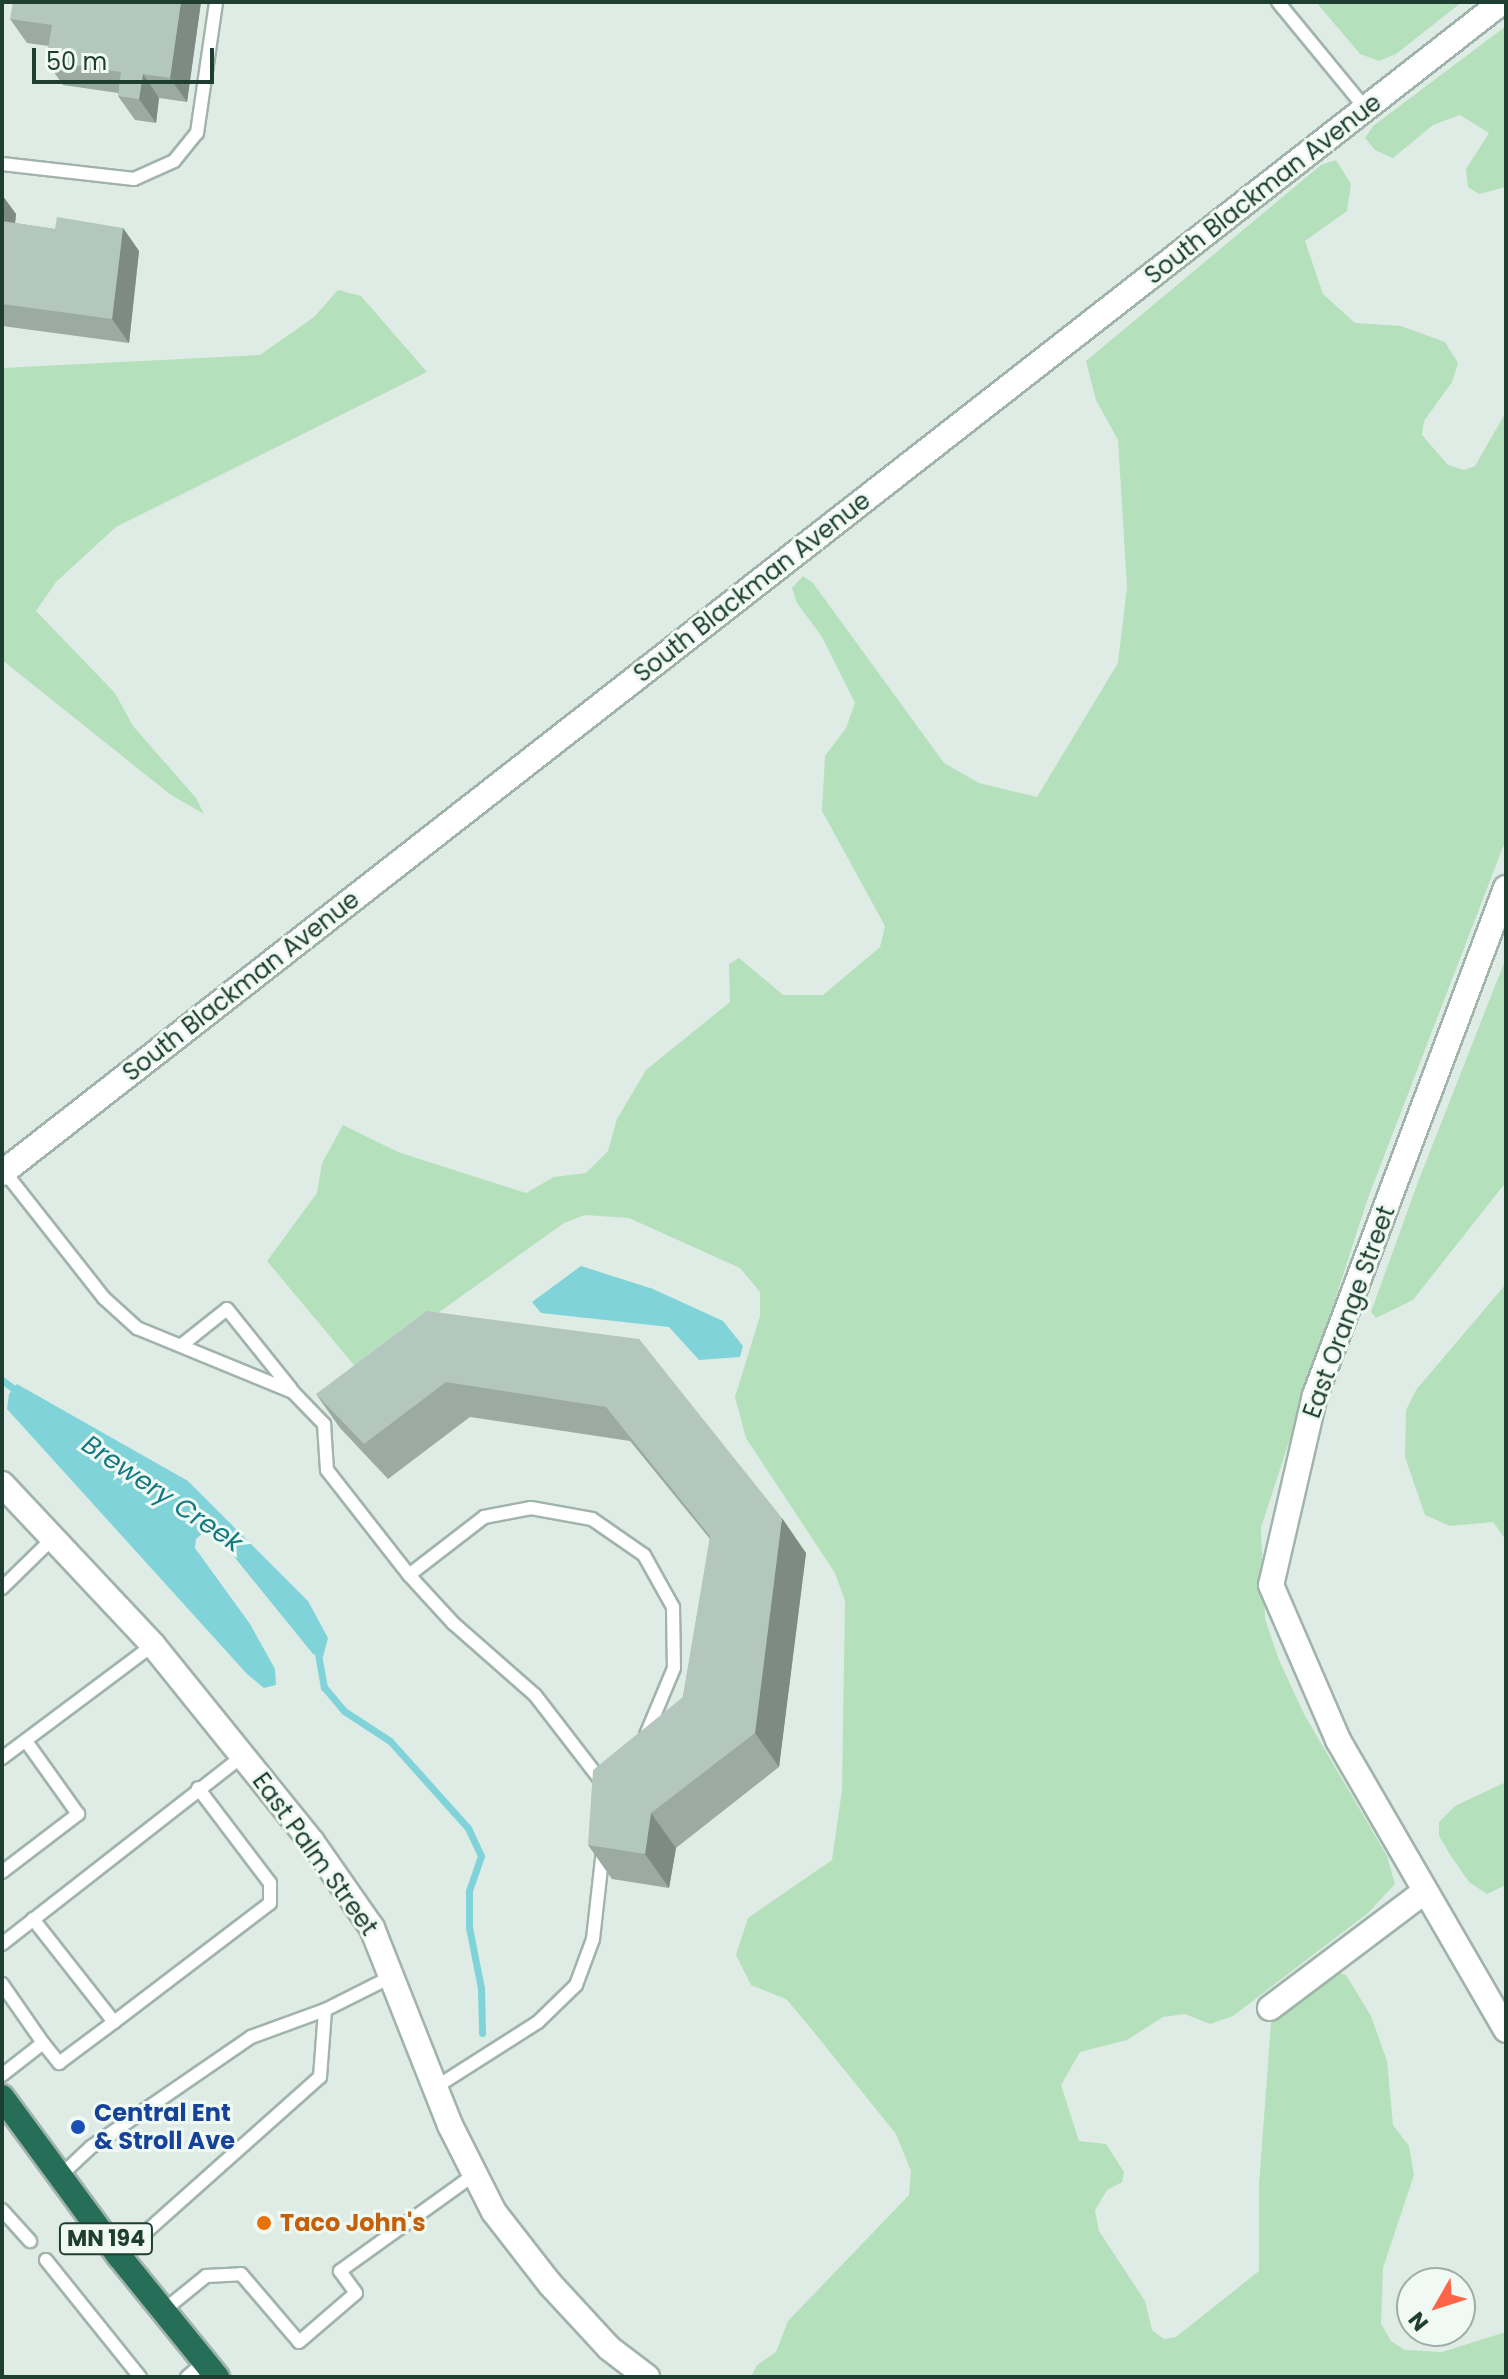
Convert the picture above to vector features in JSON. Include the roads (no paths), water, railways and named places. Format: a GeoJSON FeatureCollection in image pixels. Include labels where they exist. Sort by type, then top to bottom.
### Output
{"type":"FeatureCollection","features":[{"type":"Feature","properties":{"kind":"highway","name":"MN 194"},"geometry":{"type":"LineString","coordinates":[[5,2110],[163,2311],[203,2372]]}},
{"type":"Feature","properties":{"kind":"street","name":"South Blackman Avenue"},"geometry":{"type":"LineString","coordinates":[[3,1172],[1502,2]]}},
{"type":"Feature","properties":{"kind":"street","name":"East Orange Street"},"geometry":{"type":"LineString","coordinates":[[1506,888],[1315,1395],[1271,1585],[1338,1740],[1506,2030]]}},
{"type":"Feature","properties":{"kind":"street","name":"East Palm Street"},"geometry":{"type":"LineString","coordinates":[[2,1484],[55,1536],[153,1645],[243,1756],[372,1928],[394,1976],[436,2087],[494,2212],[550,2284],[609,2348],[647,2377]]}},
{"type":"Feature","properties":{"kind":"street"},"geometry":{"type":"LineString","coordinates":[[1270,2008],[1425,1891]]}},
{"type":"Feature","properties":{"kind":"lane"},"geometry":{"type":"LineString","coordinates":[[2,164],[134,179],[174,161],[197,133],[216,2]]}},
{"type":"Feature","properties":{"kind":"lane"},"geometry":{"type":"LineString","coordinates":[[1278,2],[1365,108]]}},
{"type":"Feature","properties":{"kind":"lane"},"geometry":{"type":"LineString","coordinates":[[3,1172],[104,1298],[137,1328],[183,1344],[293,1392]]}},
{"type":"Feature","properties":{"kind":"lane"},"geometry":{"type":"LineString","coordinates":[[183,1344],[227,1309],[293,1392],[324,1424],[327,1470],[409,1575],[453,1623],[535,1695],[609,1791],[618,1778]]}},
{"type":"Feature","properties":{"kind":"lane"},"geometry":{"type":"LineString","coordinates":[[409,1575],[484,1517],[531,1508],[592,1519],[644,1555],[673,1607],[674,1668],[653,1724],[635,1751]]}},
{"type":"Feature","properties":{"kind":"lane"},"geometry":{"type":"LineString","coordinates":[[2,1588],[55,1536]]}},
{"type":"Feature","properties":{"kind":"lane"},"geometry":{"type":"LineString","coordinates":[[2,1758],[153,1645]]}},
{"type":"Feature","properties":{"kind":"lane"},"geometry":{"type":"LineString","coordinates":[[2,1872],[78,1814],[26,1741]]}},
{"type":"Feature","properties":{"kind":"lane"},"geometry":{"type":"LineString","coordinates":[[2,1944],[198,1788],[243,1756]]}},
{"type":"Feature","properties":{"kind":"lane"},"geometry":{"type":"LineString","coordinates":[[2,1984],[59,2063],[270,1903],[270,1883],[198,1788]]}},
{"type":"Feature","properties":{"kind":"lane"},"geometry":{"type":"LineString","coordinates":[[436,2087],[538,2022],[576,1985],[593,1939],[605,1836]]}},
{"type":"Feature","properties":{"kind":"lane"},"geometry":{"type":"LineString","coordinates":[[33,1919],[114,2022]]}},
{"type":"Feature","properties":{"kind":"lane"},"geometry":{"type":"LineString","coordinates":[[59,2177],[91,2147],[251,2037],[325,2010],[394,1976]]}},
{"type":"Feature","properties":{"kind":"lane"},"geometry":{"type":"LineString","coordinates":[[119,2256],[320,2077],[325,2010]]}},
{"type":"Feature","properties":{"kind":"lane"},"geometry":{"type":"LineString","coordinates":[[2,2075],[43,2043]]}},
{"type":"Feature","properties":{"kind":"lane"},"geometry":{"type":"LineString","coordinates":[[163,2311],[206,2276],[241,2274],[299,2342],[356,2293],[340,2271],[475,2174]]}},
{"type":"Feature","properties":{"kind":"lane"},"geometry":{"type":"LineString","coordinates":[[2,2210],[30,2241]]}},
{"type":"Feature","properties":{"kind":"lane"},"geometry":{"type":"LineString","coordinates":[[46,2260],[140,2377]]}},
{"type":"Feature","properties":{"kind":"water"},"geometry":{"type":"Polygon","coordinates":[[[581,1266],[653,1289],[723,1321],[743,1346],[740,1357],[699,1360],[669,1327],[541,1313],[532,1302],[581,1266]]]}},
{"type":"Feature","properties":{"kind":"water"},"geometry":{"type":"Polygon","coordinates":[[[17,1384],[188,1481],[308,1601],[328,1638],[323,1657],[313,1654],[210,1527],[196,1539],[195,1548],[250,1624],[275,1669],[276,1685],[264,1688],[247,1674],[7,1409],[9,1394],[17,1384]]]}},
{"type":"Feature","properties":{"kind":"waterway","name":"Brewery Creek"},"geometry":{"type":"LineString","coordinates":[[2,1380],[19,1393]]}},
{"type":"Feature","properties":{"kind":"waterway","name":"Brewery Creek"},"geometry":{"type":"LineString","coordinates":[[317,1648],[324,1687],[344,1711],[390,1741],[468,1828],[481,1856],[469,1891],[469,1927],[481,1988],[482,2033]]}},
{"type":"Feature","properties":{"kind":"place","name":"Central Ent & Stroll Ave"},"geometry":{"type":"Point","coordinates":[78,2127]}},
{"type":"Feature","properties":{"kind":"place","name":"Taco John's"},"geometry":{"type":"Point","coordinates":[264,2223]}}]}
